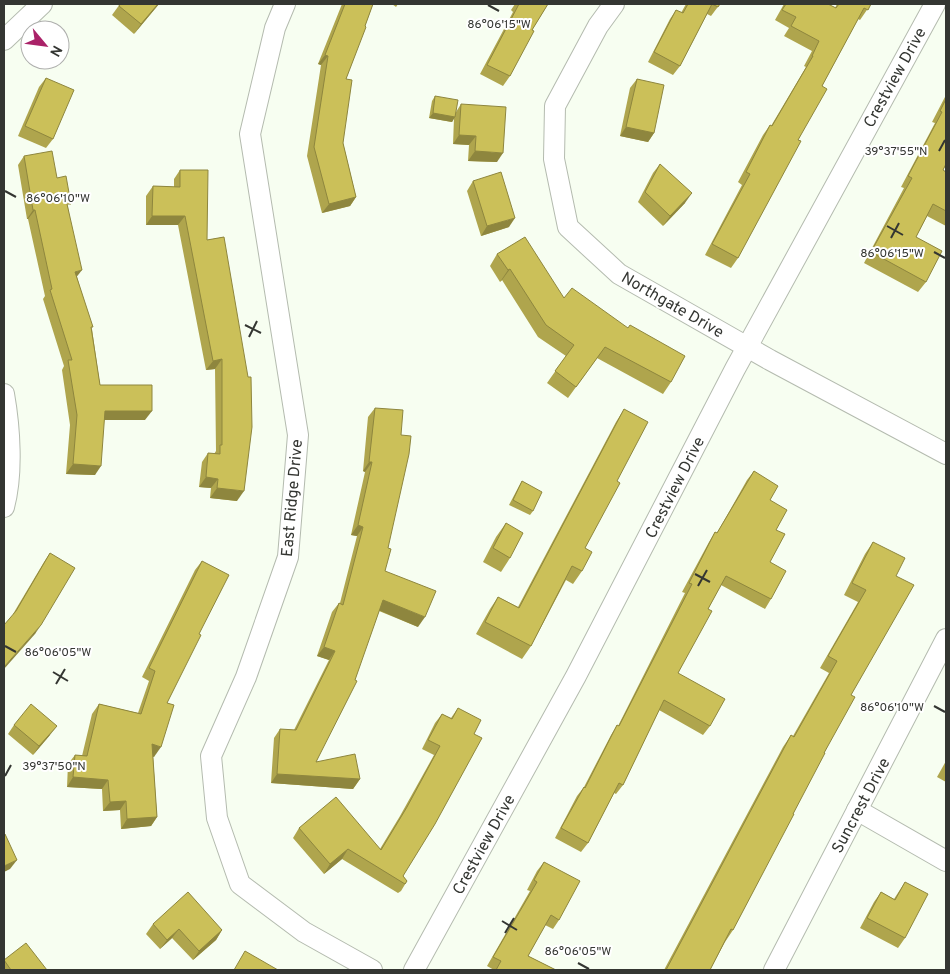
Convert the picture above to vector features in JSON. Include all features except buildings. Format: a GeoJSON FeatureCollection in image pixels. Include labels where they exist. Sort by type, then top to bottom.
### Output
{"type":"FeatureCollection","features":[{"type":"Feature","properties":{"kind":"street"},"geometry":{"type":"LineString","coordinates":[[4,40],[42,4]]}},
{"type":"Feature","properties":{"kind":"street","name":"East Ridge Drive"},"geometry":{"type":"LineString","coordinates":[[285,4],[275,28],[250,134],[298,435],[288,558],[246,677],[211,756],[216,818],[240,884],[304,932],[372,970]]}},
{"type":"Feature","properties":{"kind":"street","name":"Northgate Drive"},"geometry":{"type":"LineString","coordinates":[[614,4],[598,26],[555,106],[554,159],[568,227],[618,274],[747,347],[946,454]]}},
{"type":"Feature","properties":{"kind":"street","name":"Crestview Drive"},"geometry":{"type":"LineString","coordinates":[[414,970],[576,676],[747,347],[934,4]]}},
{"type":"Feature","properties":{"kind":"street"},"geometry":{"type":"LineString","coordinates":[[4,394],[9,423],[8,492],[4,508]]}},
{"type":"Feature","properties":{"kind":"street","name":"Suncrest Drive"},"geometry":{"type":"LineString","coordinates":[[774,970],[946,639]]}},
{"type":"Feature","properties":{"kind":"street"},"geometry":{"type":"LineString","coordinates":[[857,810],[946,861]]}}]}
